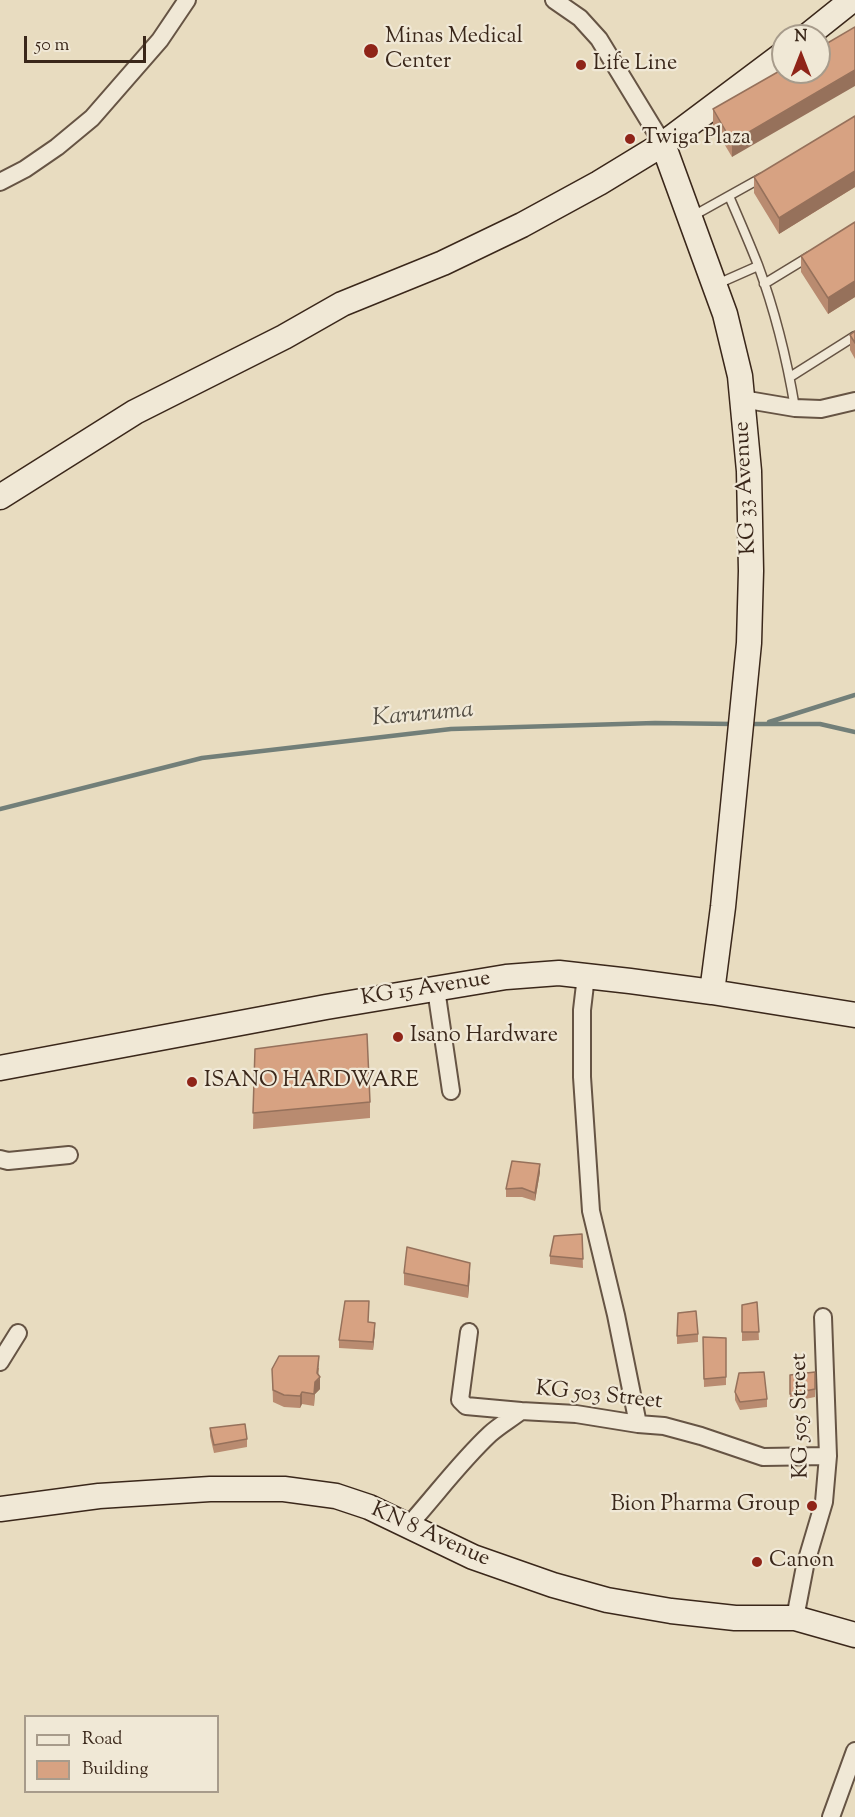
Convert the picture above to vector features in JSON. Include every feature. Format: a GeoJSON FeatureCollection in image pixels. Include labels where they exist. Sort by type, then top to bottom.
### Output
{"type":"FeatureCollection","features":[{"type":"Feature","properties":{"kind":"main road"},"geometry":{"type":"LineString","coordinates":[[824,24],[851,5]]}},
{"type":"Feature","properties":{"kind":"main road"},"geometry":{"type":"LineString","coordinates":[[0,497],[135,411],[284,337],[342,304],[443,263],[522,225],[599,183],[663,144],[771,63]]}},
{"type":"Feature","properties":{"kind":"main road","name":"KG 33 Avenue"},"geometry":{"type":"LineString","coordinates":[[663,144],[725,314],[740,376],[749,471],[751,571],[749,643],[723,907],[712,992]]}},
{"type":"Feature","properties":{"kind":"main road","name":"KG 15 Avenue"},"geometry":{"type":"LineString","coordinates":[[0,1068],[314,1009],[506,977],[559,974],[586,976],[712,992],[855,1015]]}},
{"type":"Feature","properties":{"kind":"main road","name":"KN 8 Avenue"},"geometry":{"type":"LineString","coordinates":[[0,1509],[99,1496],[210,1489],[284,1489],[336,1496],[369,1508],[473,1557],[552,1585],[607,1600],[671,1611],[735,1618],[795,1618],[855,1635]]}},
{"type":"Feature","properties":{"kind":"street"},"geometry":{"type":"LineString","coordinates":[[0,182],[25,169],[57,147],[92,118],[160,40],[187,0]]}},
{"type":"Feature","properties":{"kind":"street"},"geometry":{"type":"LineString","coordinates":[[554,0],[580,18],[599,39],[663,144]]}},
{"type":"Feature","properties":{"kind":"street"},"geometry":{"type":"LineString","coordinates":[[742,399],[795,408],[821,409],[855,401]]}},
{"type":"Feature","properties":{"kind":"street"},"geometry":{"type":"LineString","coordinates":[[586,976],[582,1010],[582,1077],[591,1211],[616,1315],[638,1424]]}},
{"type":"Feature","properties":{"kind":"street"},"geometry":{"type":"LineString","coordinates":[[436,988],[451,1091]]}},
{"type":"Feature","properties":{"kind":"street"},"geometry":{"type":"LineString","coordinates":[[0,1160],[69,1155]]}},
{"type":"Feature","properties":{"kind":"street","name":"KG 505 Street"},"geometry":{"type":"LineString","coordinates":[[795,1618],[806,1566],[824,1502],[828,1456],[823,1317]]}},
{"type":"Feature","properties":{"kind":"street"},"geometry":{"type":"LineString","coordinates":[[469,1332],[460,1400],[466,1406],[520,1411]]}},
{"type":"Feature","properties":{"kind":"street"},"geometry":{"type":"LineString","coordinates":[[0,1362],[18,1333]]}},
{"type":"Feature","properties":{"kind":"street","name":"KG 503 Street"},"geometry":{"type":"LineString","coordinates":[[408,1526],[471,1453],[500,1425],[520,1411],[576,1414],[664,1426],[764,1457],[828,1456]]}},
{"type":"Feature","properties":{"kind":"street"},"geometry":{"type":"LineString","coordinates":[[831,1817],[855,1751]]}},
{"type":"Feature","properties":{"kind":"lane"},"geometry":{"type":"LineString","coordinates":[[691,217],[769,173]]}},
{"type":"Feature","properties":{"kind":"lane"},"geometry":{"type":"LineString","coordinates":[[729,196],[773,309],[790,376],[795,408]]}},
{"type":"Feature","properties":{"kind":"lane"},"geometry":{"type":"LineString","coordinates":[[764,284],[815,252]]}},
{"type":"Feature","properties":{"kind":"lane"},"geometry":{"type":"LineString","coordinates":[[715,285],[758,266]]}},
{"type":"Feature","properties":{"kind":"lane"},"geometry":{"type":"LineString","coordinates":[[790,376],[855,336]]}},
{"type":"Feature","properties":{"kind":"building"},"geometry":{"type":"Polygon","coordinates":[[[855,27],[855,70],[732,142],[713,109],[771,76],[771,84],[831,84],[831,41],[855,27]]]}},
{"type":"Feature","properties":{"kind":"building"},"geometry":{"type":"Polygon","coordinates":[[[855,116],[855,171],[779,218],[754,177],[855,116]]]}},
{"type":"Feature","properties":{"kind":"building"},"geometry":{"type":"Polygon","coordinates":[[[855,222],[855,281],[828,298],[801,256],[855,222]]]}},
{"type":"Feature","properties":{"kind":"building"},"geometry":{"type":"Polygon","coordinates":[[[855,331],[855,343],[850,335],[855,331]]]}},
{"type":"Feature","properties":{"kind":"building"},"geometry":{"type":"Polygon","coordinates":[[[367,1034],[370,1102],[253,1113],[255,1049],[367,1034]]]}},
{"type":"Feature","properties":{"kind":"building"},"geometry":{"type":"Polygon","coordinates":[[[512,1161],[540,1164],[535,1193],[522,1188],[506,1189],[512,1161]]]}},
{"type":"Feature","properties":{"kind":"building"},"geometry":{"type":"Polygon","coordinates":[[[582,1234],[583,1259],[550,1256],[554,1236],[582,1234]]]}},
{"type":"Feature","properties":{"kind":"building"},"geometry":{"type":"Polygon","coordinates":[[[407,1247],[470,1263],[468,1286],[404,1273],[407,1247]]]}},
{"type":"Feature","properties":{"kind":"building"},"geometry":{"type":"Polygon","coordinates":[[[345,1301],[369,1301],[368,1322],[375,1323],[373,1342],[339,1340],[345,1301]]]}},
{"type":"Feature","properties":{"kind":"building"},"geometry":{"type":"Polygon","coordinates":[[[757,1302],[759,1332],[742,1332],[742,1305],[757,1302]]]}},
{"type":"Feature","properties":{"kind":"building"},"geometry":{"type":"Polygon","coordinates":[[[696,1311],[698,1334],[677,1336],[678,1313],[696,1311]]]}},
{"type":"Feature","properties":{"kind":"building"},"geometry":{"type":"Polygon","coordinates":[[[703,1337],[726,1338],[726,1377],[704,1379],[703,1337]]]}},
{"type":"Feature","properties":{"kind":"building"},"geometry":{"type":"Polygon","coordinates":[[[279,1356],[319,1356],[317,1373],[320,1377],[315,1382],[314,1394],[302,1392],[300,1396],[284,1395],[273,1390],[272,1369],[279,1356]]]}},
{"type":"Feature","properties":{"kind":"building"},"geometry":{"type":"Polygon","coordinates":[[[764,1372],[767,1399],[740,1402],[735,1392],[739,1373],[764,1372]]]}},
{"type":"Feature","properties":{"kind":"building"},"geometry":{"type":"Polygon","coordinates":[[[815,1372],[815,1389],[790,1394],[790,1375],[815,1372]]]}},
{"type":"Feature","properties":{"kind":"building"},"geometry":{"type":"Polygon","coordinates":[[[245,1424],[247,1439],[214,1445],[210,1428],[245,1424]]]}},
{"type":"Feature","properties":{"kind":"waterway"},"geometry":{"type":"LineString","coordinates":[[769,722],[855,695]]}},
{"type":"Feature","properties":{"kind":"waterway","name":"Karuruma"},"geometry":{"type":"LineString","coordinates":[[0,809],[202,758],[451,729],[655,723],[733,724]]}},
{"type":"Feature","properties":{"kind":"waterway","name":"Karuruma"},"geometry":{"type":"LineString","coordinates":[[748,724],[820,724],[855,732]]}},
{"type":"Feature","properties":{"kind":"place","name":"Minas Medical Center"},"geometry":{"type":"Point","coordinates":[371,51]}},
{"type":"Feature","properties":{"kind":"place","name":"Life Line"},"geometry":{"type":"Point","coordinates":[581,65]}},
{"type":"Feature","properties":{"kind":"place","name":"Twiga Plaza"},"geometry":{"type":"Point","coordinates":[630,139]}},
{"type":"Feature","properties":{"kind":"place","name":"Isano Hardware"},"geometry":{"type":"Point","coordinates":[398,1037]}},
{"type":"Feature","properties":{"kind":"place","name":"ISANO HARDWARE"},"geometry":{"type":"Point","coordinates":[192,1082]}},
{"type":"Feature","properties":{"kind":"place","name":"Bion Pharma Group"},"geometry":{"type":"Point","coordinates":[812,1506]}},
{"type":"Feature","properties":{"kind":"place","name":"Canon"},"geometry":{"type":"Point","coordinates":[757,1562]}}]}
